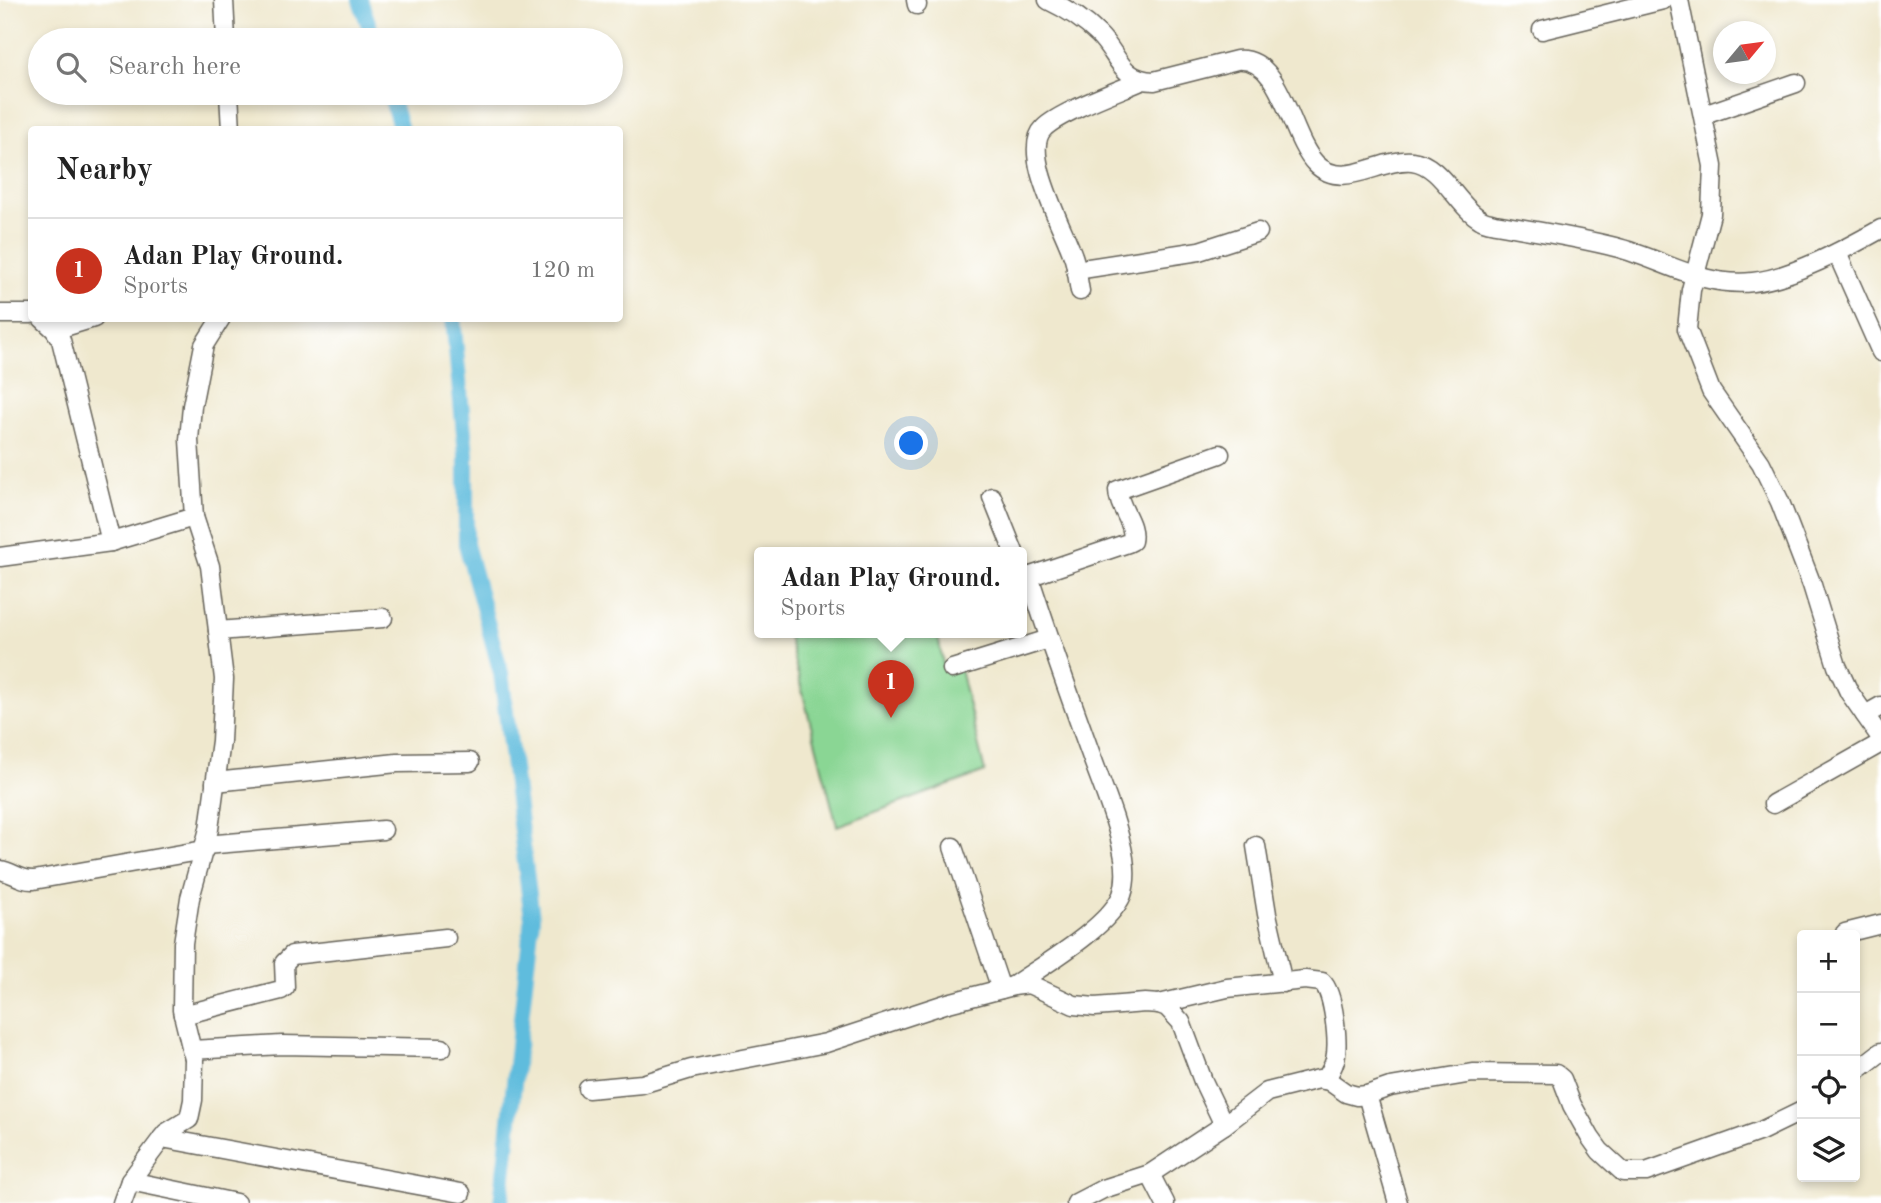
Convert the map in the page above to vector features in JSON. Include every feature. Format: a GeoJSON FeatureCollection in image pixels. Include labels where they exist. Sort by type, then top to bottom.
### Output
{"type":"FeatureCollection","features":[{"type":"Feature","properties":{"kind":"street"},"geometry":{"type":"LineString","coordinates":[[224,0],[225,28]]}},
{"type":"Feature","properties":{"kind":"street"},"geometry":{"type":"LineString","coordinates":[[1048,0],[1075,13],[1101,36],[1130,76],[1141,81]]}},
{"type":"Feature","properties":{"kind":"street"},"geometry":{"type":"LineString","coordinates":[[1542,30],[1663,0]]}},
{"type":"Feature","properties":{"kind":"street"},"geometry":{"type":"LineString","coordinates":[[1679,0],[1713,166],[1711,214],[1690,298],[1687,329],[1711,391],[1761,463],[1780,502],[1812,585],[1837,666],[1849,692],[1873,711],[1881,740],[1773,804]]}},
{"type":"Feature","properties":{"kind":"street"},"geometry":{"type":"LineString","coordinates":[[1080,291],[1076,270],[1052,211],[1039,168],[1037,142],[1045,126],[1141,81],[1154,81],[1247,60],[1256,63],[1268,73],[1276,85],[1304,150],[1325,172],[1347,175],[1413,161],[1432,170],[1480,220],[1615,246],[1645,255],[1696,277],[1752,282],[1772,278],[1837,253],[1881,229]]}},
{"type":"Feature","properties":{"kind":"street"},"geometry":{"type":"LineString","coordinates":[[1704,115],[1796,83]]}},
{"type":"Feature","properties":{"kind":"street"},"geometry":{"type":"LineString","coordinates":[[230,105],[231,126]]}},
{"type":"Feature","properties":{"kind":"street"},"geometry":{"type":"LineString","coordinates":[[1076,270],[1199,251],[1258,232]]}},
{"type":"Feature","properties":{"kind":"street"},"geometry":{"type":"LineString","coordinates":[[1837,253],[1881,352]]}},
{"type":"Feature","properties":{"kind":"street"},"geometry":{"type":"LineString","coordinates":[[0,314],[28,314]]}},
{"type":"Feature","properties":{"kind":"street"},"geometry":{"type":"LineString","coordinates":[[122,1203],[130,1181],[162,1138],[189,1119],[193,1100],[194,1059],[183,1015],[183,943],[190,898],[205,847],[221,741],[224,679],[210,566],[194,517],[189,440],[192,405],[204,345],[215,322]]}},
{"type":"Feature","properties":{"kind":"street"},"geometry":{"type":"LineString","coordinates":[[49,324],[61,340],[111,542]]}},
{"type":"Feature","properties":{"kind":"street"},"geometry":{"type":"LineString","coordinates":[[1027,576],[1132,541],[1133,533],[1118,490],[1220,454]]}},
{"type":"Feature","properties":{"kind":"street"},"geometry":{"type":"LineString","coordinates":[[992,498],[1012,547]]}},
{"type":"Feature","properties":{"kind":"street"},"geometry":{"type":"LineString","coordinates":[[0,556],[111,542],[194,517]]}},
{"type":"Feature","properties":{"kind":"street"},"geometry":{"type":"LineString","coordinates":[[1007,987],[1076,943],[1094,928],[1114,907],[1126,877],[1124,856],[1107,801],[1027,584]]}},
{"type":"Feature","properties":{"kind":"street"},"geometry":{"type":"LineString","coordinates":[[218,631],[383,618]]}},
{"type":"Feature","properties":{"kind":"street"},"geometry":{"type":"LineString","coordinates":[[953,669],[1049,639]]}},
{"type":"Feature","properties":{"kind":"street"},"geometry":{"type":"LineString","coordinates":[[215,782],[397,763],[470,762]]}},
{"type":"Feature","properties":{"kind":"street"},"geometry":{"type":"LineString","coordinates":[[0,870],[25,881],[205,847],[383,830]]}},
{"type":"Feature","properties":{"kind":"street"},"geometry":{"type":"LineString","coordinates":[[1256,846],[1266,914],[1283,983]]}},
{"type":"Feature","properties":{"kind":"street"},"geometry":{"type":"LineString","coordinates":[[953,847],[1007,987]]}},
{"type":"Feature","properties":{"kind":"street"},"geometry":{"type":"LineString","coordinates":[[1857,930],[1881,924]]}},
{"type":"Feature","properties":{"kind":"street"},"geometry":{"type":"LineString","coordinates":[[183,1015],[281,990],[285,987],[284,964],[292,955],[446,938]]}},
{"type":"Feature","properties":{"kind":"street"},"geometry":{"type":"LineString","coordinates":[[588,1089],[642,1084],[691,1069],[826,1044],[948,1003],[1007,987],[1029,984],[1074,1005],[1095,1007],[1159,1004],[1227,988],[1317,981],[1325,984],[1333,1011],[1336,1049],[1332,1067],[1325,1080]]}},
{"type":"Feature","properties":{"kind":"street"},"geometry":{"type":"LineString","coordinates":[[1159,1004],[1167,1007],[1181,1023],[1203,1081],[1224,1125]]}},
{"type":"Feature","properties":{"kind":"street"},"geometry":{"type":"LineString","coordinates":[[191,1049],[282,1045],[442,1048]]}},
{"type":"Feature","properties":{"kind":"street"},"geometry":{"type":"LineString","coordinates":[[1860,1068],[1881,1052]]}},
{"type":"Feature","properties":{"kind":"street"},"geometry":{"type":"LineString","coordinates":[[1076,1203],[1103,1189],[1150,1174],[1224,1125],[1267,1092],[1319,1079],[1357,1096],[1390,1087],[1473,1073],[1556,1074],[1562,1079],[1572,1105],[1600,1151],[1623,1171],[1646,1172],[1761,1131],[1797,1113]]}},
{"type":"Feature","properties":{"kind":"street"},"geometry":{"type":"LineString","coordinates":[[1367,1095],[1398,1203]]}},
{"type":"Feature","properties":{"kind":"street"},"geometry":{"type":"LineString","coordinates":[[162,1138],[461,1193]]}},
{"type":"Feature","properties":{"kind":"street"},"geometry":{"type":"LineString","coordinates":[[1150,1174],[1165,1203]]}},
{"type":"Feature","properties":{"kind":"street"},"geometry":{"type":"LineString","coordinates":[[130,1181],[236,1203]]}},
{"type":"Feature","properties":{"kind":"green space"},"geometry":{"type":"Polygon","coordinates":[[[789,638],[938,638],[943,664],[959,665],[985,772],[837,826],[789,638]]]}},
{"type":"Feature","properties":{"kind":"waterway"},"geometry":{"type":"LineString","coordinates":[[360,0],[370,28]]}},
{"type":"Feature","properties":{"kind":"waterway"},"geometry":{"type":"LineString","coordinates":[[394,105],[400,126]]}},
{"type":"Feature","properties":{"kind":"waterway"},"geometry":{"type":"LineString","coordinates":[[453,322],[466,454],[466,544],[501,673],[532,918],[501,1203]]}},
{"type":"Feature","properties":{"kind":"place","name":"Adan Play Ground."},"geometry":{"type":"Point","coordinates":[891,718]}}]}
